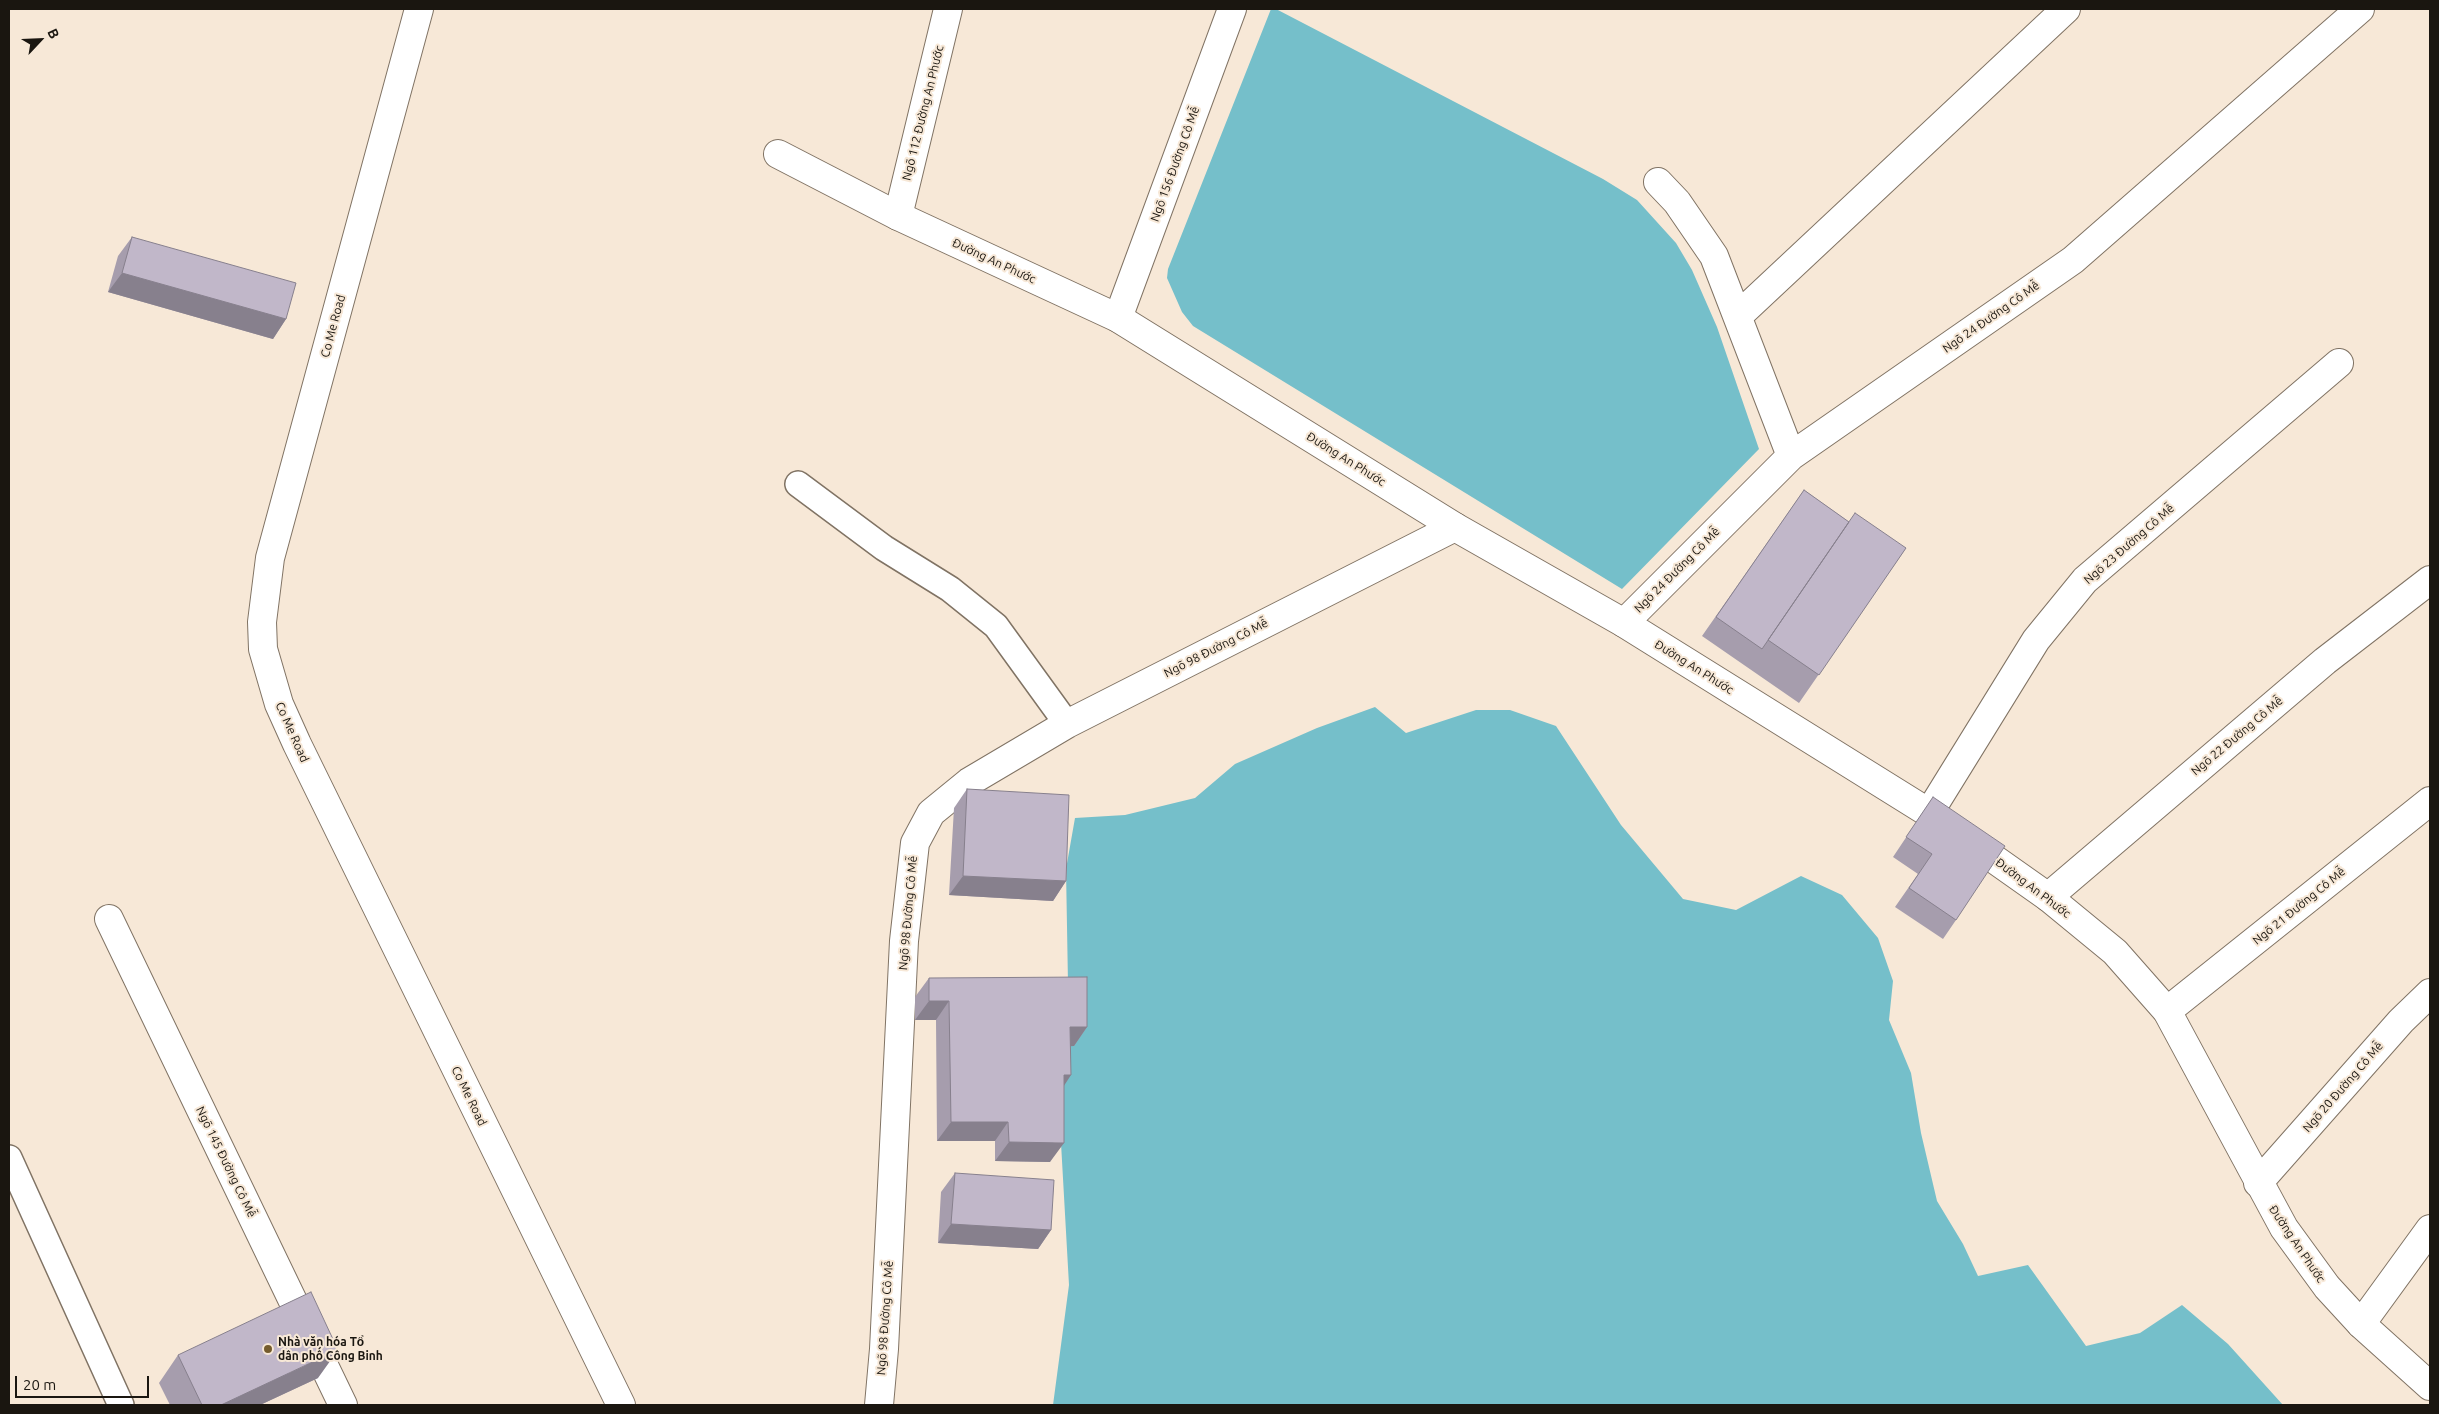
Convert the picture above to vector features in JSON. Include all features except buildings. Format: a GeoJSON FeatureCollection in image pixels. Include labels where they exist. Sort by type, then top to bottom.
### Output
{"type":"FeatureCollection","features":[{"type":"Feature","properties":{"kind":"street","name":"Co Me Road"},"geometry":{"type":"LineString","coordinates":[[419,9],[270,558],[262,622],[263,649],[279,704],[297,744],[620,1405]]}},
{"type":"Feature","properties":{"kind":"street","name":"Ngõ 112 Đường An Phước"},"geometry":{"type":"LineString","coordinates":[[898,216],[948,9]]}},
{"type":"Feature","properties":{"kind":"street","name":"Ngõ 156 Đường Cô Mễ"},"geometry":{"type":"LineString","coordinates":[[1118,318],[1232,9]]}},
{"type":"Feature","properties":{"kind":"street"},"geometry":{"type":"LineString","coordinates":[[1738,316],[2066,9]]}},
{"type":"Feature","properties":{"kind":"street","name":"Ngõ 24 Đường Cô Mễ"},"geometry":{"type":"LineString","coordinates":[[1624,624],[1790,456],[2073,260],[2360,9]]}},
{"type":"Feature","properties":{"kind":"street","name":"Đường An Phước"},"geometry":{"type":"LineString","coordinates":[[778,154],[898,216],[1118,318],[1455,527],[1624,624],[1929,813],[2048,897],[2115,952],[2167,1010],[2208,1084],[2258,1183],[2284,1228],[2327,1287],[2361,1324],[2430,1386]]}},
{"type":"Feature","properties":{"kind":"street"},"geometry":{"type":"LineString","coordinates":[[1658,182],[1677,202],[1714,256],[1790,456]]}},
{"type":"Feature","properties":{"kind":"street","name":"Ngõ 23 Đường Cô Mễ"},"geometry":{"type":"LineString","coordinates":[[1929,813],[2036,640],[2085,580],[2339,363]]}},
{"type":"Feature","properties":{"kind":"street","name":"Ngõ 98 Đường Cô Mễ"},"geometry":{"type":"LineString","coordinates":[[879,1405],[884,1350],[904,941],[915,843],[931,813],[969,782],[1067,724],[1455,527]]}},
{"type":"Feature","properties":{"kind":"street","name":"Ngõ 22 Đường Cô Mễ"},"geometry":{"type":"LineString","coordinates":[[2048,897],[2325,661],[2430,580]]}},
{"type":"Feature","properties":{"kind":"street","name":"Ngõ 21 Đường Cô Mễ"},"geometry":{"type":"LineString","coordinates":[[2167,1010],[2430,801]]}},
{"type":"Feature","properties":{"kind":"street","name":"Ngõ 145 Đường Cô Mễ"},"geometry":{"type":"LineString","coordinates":[[109,919],[343,1405]]}},
{"type":"Feature","properties":{"kind":"street","name":"Ngõ 20 Đường Cô Mễ"},"geometry":{"type":"LineString","coordinates":[[2258,1183],[2401,1021],[2430,993]]}},
{"type":"Feature","properties":{"kind":"street"},"geometry":{"type":"LineString","coordinates":[[2361,1324],[2430,1229]]}},
{"type":"Feature","properties":{"kind":"lane"},"geometry":{"type":"LineString","coordinates":[[798,484],[884,548],[950,589],[996,626],[1067,724]]}},
{"type":"Feature","properties":{"kind":"lane"},"geometry":{"type":"LineString","coordinates":[[9,1158],[121,1405]]}},
{"type":"Feature","properties":{"kind":"water"},"geometry":{"type":"Polygon","coordinates":[[[1271,9],[1276,9],[1603,179],[1637,200],[1676,243],[1692,270],[1717,327],[1759,449],[1622,589],[1193,326],[1182,312],[1167,278],[1168,269],[1271,9]]]}},
{"type":"Feature","properties":{"kind":"water"},"geometry":{"type":"Polygon","coordinates":[[[1375,707],[1406,733],[1476,710],[1510,710],[1556,726],[1621,825],[1683,899],[1736,910],[1801,876],[1842,895],[1878,938],[1893,981],[1889,1020],[1911,1073],[1921,1133],[1937,1201],[1963,1244],[1978,1276],[2028,1265],[2086,1346],[2140,1333],[2182,1305],[2228,1344],[2283,1405],[1053,1405],[1069,1285],[1061,1143],[1068,984],[1066,869],[1075,818],[1125,815],[1195,798],[1235,764],[1317,728],[1375,707]]]}},
{"type":"Feature","properties":{"kind":"place","name":"Nhà văn hóa Tổ dân phố Công Binh"},"geometry":{"type":"Point","coordinates":[268,1349]}}]}
